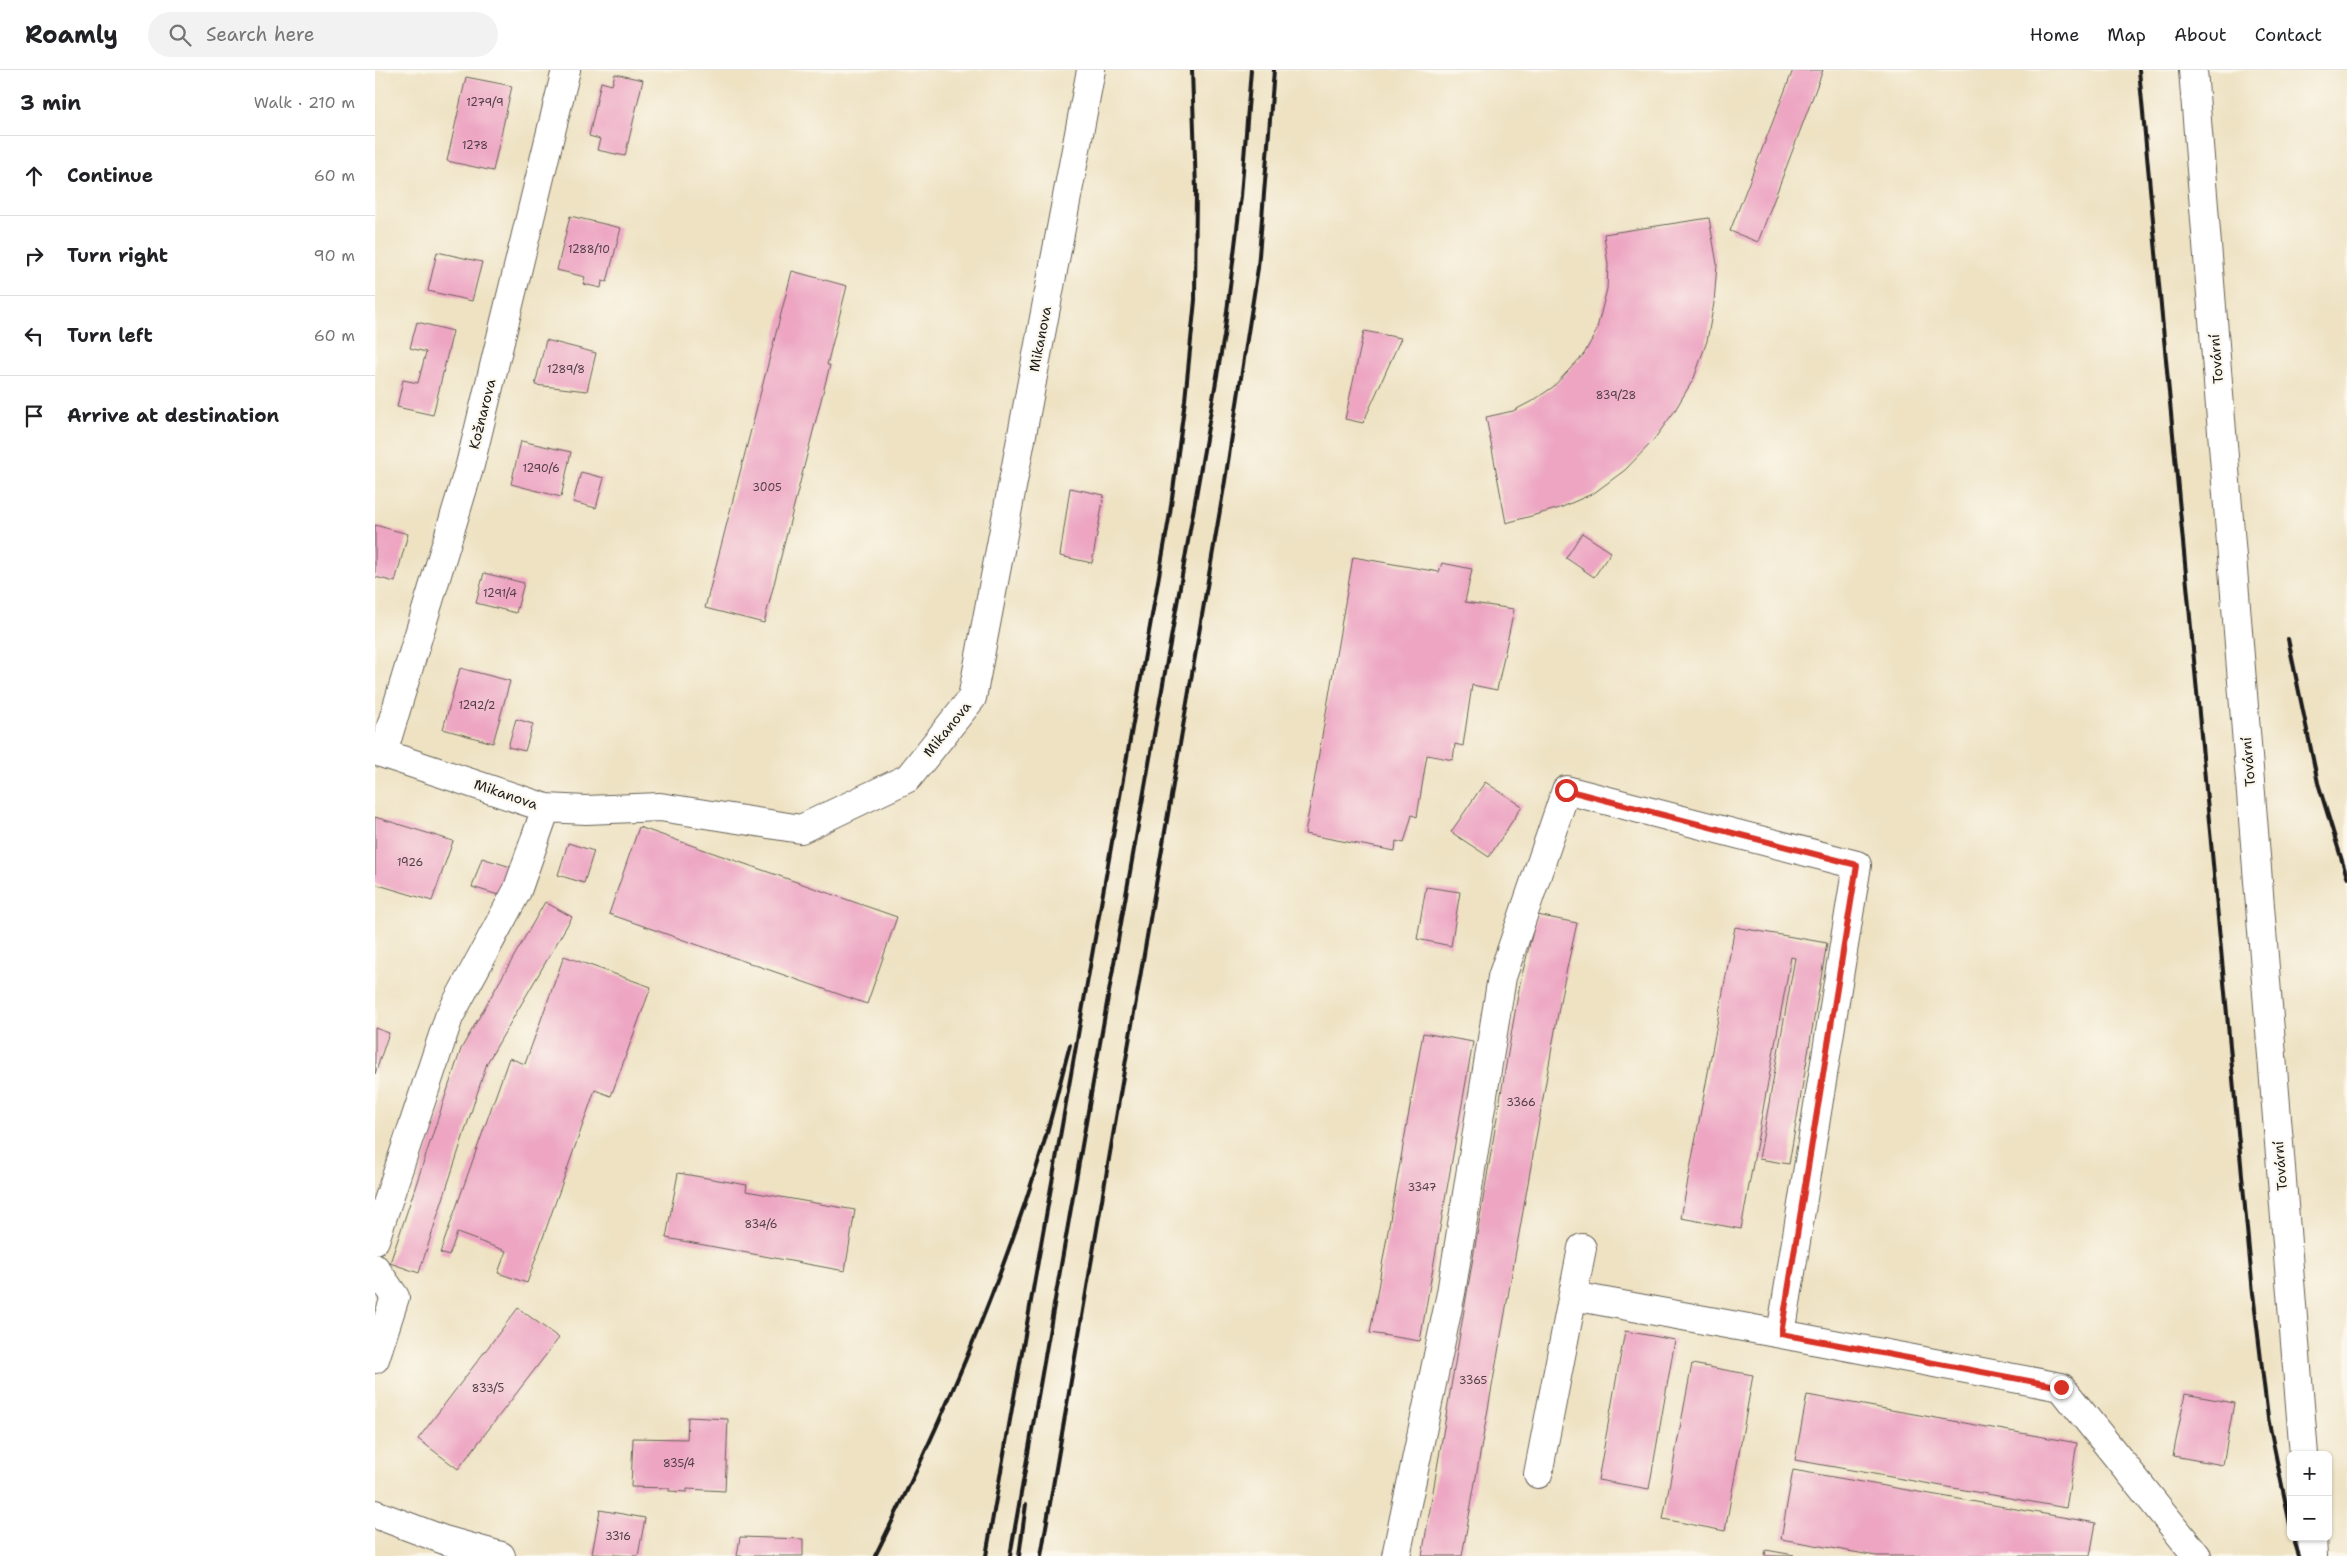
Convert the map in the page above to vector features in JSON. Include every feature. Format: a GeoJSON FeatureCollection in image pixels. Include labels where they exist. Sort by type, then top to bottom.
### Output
{"type":"FeatureCollection","features":[{"type":"Feature","properties":{"kind":"street","name":"Kožnarova"},"geometry":{"type":"LineString","coordinates":[[379,752],[470,465],[567,70]]}},
{"type":"Feature","properties":{"kind":"street","name":"Mikanova"},"geometry":{"type":"LineString","coordinates":[[379,752],[546,808],[587,810],[660,807],[801,829],[908,778],[972,698],[1091,70]]}},
{"type":"Feature","properties":{"kind":"street","name":"Tovární"},"geometry":{"type":"LineString","coordinates":[[2193,70],[2304,1451]]}},
{"type":"Feature","properties":{"kind":"street"},"geometry":{"type":"LineString","coordinates":[[1396,1556],[1451,1293],[1502,977],[1566,790],[1857,865],[1781,1334]]}},
{"type":"Feature","properties":{"kind":"street"},"geometry":{"type":"LineString","coordinates":[[375,1240],[449,1018],[517,891],[546,808]]}},
{"type":"Feature","properties":{"kind":"street"},"geometry":{"type":"LineString","coordinates":[[1538,1474],[1582,1248]]}},
{"type":"Feature","properties":{"kind":"street"},"geometry":{"type":"LineString","coordinates":[[375,1268],[395,1297],[375,1359]]}},
{"type":"Feature","properties":{"kind":"street"},"geometry":{"type":"LineString","coordinates":[[1573,1296],[2061,1387],[2197,1556]]}},
{"type":"Feature","properties":{"kind":"street"},"geometry":{"type":"LineString","coordinates":[[375,1514],[444,1540],[501,1556]]}},
{"type":"Feature","properties":{"kind":"street"},"geometry":{"type":"LineString","coordinates":[[2311,1541],[2313,1556]]}},
{"type":"Feature","properties":{"kind":"building"},"geometry":{"type":"Polygon","coordinates":[[[1793,70],[1823,70],[1758,242],[1730,231],[1793,70]]]}},
{"type":"Feature","properties":{"kind":"building"},"geometry":{"type":"Polygon","coordinates":[[[615,74],[643,80],[625,156],[597,150],[600,139],[589,136],[601,82],[612,85],[615,74]]]}},
{"type":"Feature","properties":{"kind":"building"},"geometry":{"type":"Polygon","coordinates":[[[466,77],[512,86],[493,171],[447,161],[466,77]]]}},
{"type":"Feature","properties":{"kind":"building"},"geometry":{"type":"Polygon","coordinates":[[[570,216],[621,228],[607,282],[602,281],[601,288],[583,284],[585,277],[557,270],[570,216]]]}},
{"type":"Feature","properties":{"kind":"building"},"geometry":{"type":"Polygon","coordinates":[[[1709,218],[1717,264],[1714,303],[1707,341],[1694,378],[1674,412],[1652,442],[1625,470],[1594,493],[1560,508],[1506,523],[1486,417],[1513,411],[1534,400],[1553,387],[1584,354],[1596,332],[1607,289],[1608,265],[1604,234],[1709,218]]]}},
{"type":"Feature","properties":{"kind":"building"},"geometry":{"type":"Polygon","coordinates":[[[437,252],[482,262],[472,301],[428,291],[437,252]]]}},
{"type":"Feature","properties":{"kind":"building"},"geometry":{"type":"Polygon","coordinates":[[[792,271],[847,286],[827,365],[830,365],[764,623],[705,608],[792,271]]]}},
{"type":"Feature","properties":{"kind":"building"},"geometry":{"type":"Polygon","coordinates":[[[417,322],[453,331],[433,415],[397,407],[403,380],[418,383],[426,352],[410,348],[417,322]]]}},
{"type":"Feature","properties":{"kind":"building"},"geometry":{"type":"Polygon","coordinates":[[[1364,331],[1401,338],[1363,423],[1345,419],[1364,331]]]}},
{"type":"Feature","properties":{"kind":"building"},"geometry":{"type":"Polygon","coordinates":[[[546,340],[596,353],[587,391],[535,385],[546,340]]]}},
{"type":"Feature","properties":{"kind":"building"},"geometry":{"type":"Polygon","coordinates":[[[521,441],[571,452],[561,497],[511,484],[521,441]]]}},
{"type":"Feature","properties":{"kind":"building"},"geometry":{"type":"Polygon","coordinates":[[[581,472],[604,478],[596,508],[573,502],[581,472]]]}},
{"type":"Feature","properties":{"kind":"building"},"geometry":{"type":"Polygon","coordinates":[[[1070,488],[1104,495],[1092,563],[1060,556],[1070,488]]]}},
{"type":"Feature","properties":{"kind":"building"},"geometry":{"type":"Polygon","coordinates":[[[375,525],[408,534],[395,582],[375,577],[375,525]]]}},
{"type":"Feature","properties":{"kind":"building"},"geometry":{"type":"Polygon","coordinates":[[[1582,533],[1611,552],[1594,577],[1566,558],[1582,533]]]}},
{"type":"Feature","properties":{"kind":"building"},"geometry":{"type":"Polygon","coordinates":[[[1353,557],[1439,572],[1442,563],[1472,569],[1465,602],[1514,609],[1497,690],[1472,685],[1463,746],[1455,744],[1453,760],[1427,755],[1417,817],[1412,815],[1404,843],[1396,841],[1395,851],[1305,834],[1353,557]]]}},
{"type":"Feature","properties":{"kind":"building"},"geometry":{"type":"Polygon","coordinates":[[[484,573],[524,583],[516,613],[476,603],[484,573]]]}},
{"type":"Feature","properties":{"kind":"building"},"geometry":{"type":"Polygon","coordinates":[[[460,668],[510,681],[493,743],[443,729],[460,668]]]}},
{"type":"Feature","properties":{"kind":"building"},"geometry":{"type":"Polygon","coordinates":[[[516,719],[533,724],[525,751],[508,747],[516,719]]]}},
{"type":"Feature","properties":{"kind":"building"},"geometry":{"type":"Polygon","coordinates":[[[1485,782],[1522,806],[1489,857],[1451,832],[1485,782]]]}},
{"type":"Feature","properties":{"kind":"building"},"geometry":{"type":"Polygon","coordinates":[[[375,817],[453,841],[432,901],[375,884],[375,817]]]}},
{"type":"Feature","properties":{"kind":"building"},"geometry":{"type":"Polygon","coordinates":[[[639,827],[897,917],[867,1004],[609,914],[639,827]]]}},
{"type":"Feature","properties":{"kind":"building"},"geometry":{"type":"Polygon","coordinates":[[[568,843],[594,851],[584,883],[558,875],[568,843]]]}},
{"type":"Feature","properties":{"kind":"building"},"geometry":{"type":"Polygon","coordinates":[[[482,858],[514,868],[505,897],[472,887],[482,858]]]}},
{"type":"Feature","properties":{"kind":"building"},"geometry":{"type":"Polygon","coordinates":[[[1426,887],[1460,892],[1451,946],[1417,939],[1426,887]]]}},
{"type":"Feature","properties":{"kind":"building"},"geometry":{"type":"Polygon","coordinates":[[[545,902],[572,917],[487,1063],[419,1273],[390,1263],[461,1049],[545,902]]]}},
{"type":"Feature","properties":{"kind":"building"},"geometry":{"type":"Polygon","coordinates":[[[1537,915],[1577,923],[1562,991],[1462,1556],[1422,1556],[1520,983],[1537,915]]]}},
{"type":"Feature","properties":{"kind":"building"},"geometry":{"type":"Polygon","coordinates":[[[1735,927],[1827,943],[1789,1164],[1759,1159],[1795,958],[1791,957],[1741,1229],[1681,1218],[1735,927]]]}},
{"type":"Feature","properties":{"kind":"building"},"geometry":{"type":"Polygon","coordinates":[[[564,956],[651,987],[611,1096],[595,1090],[527,1283],[498,1273],[506,1251],[457,1233],[449,1256],[440,1253],[509,1058],[525,1064],[564,956]]]}},
{"type":"Feature","properties":{"kind":"building"},"geometry":{"type":"Polygon","coordinates":[[[375,1028],[389,1033],[375,1074],[375,1028]]]}},
{"type":"Feature","properties":{"kind":"building"},"geometry":{"type":"Polygon","coordinates":[[[1423,1033],[1473,1042],[1420,1341],[1370,1333],[1423,1033]]]}},
{"type":"Feature","properties":{"kind":"building"},"geometry":{"type":"Polygon","coordinates":[[[678,1173],[747,1185],[746,1191],[855,1210],[845,1271],[666,1238],[678,1173]]]}},
{"type":"Feature","properties":{"kind":"building"},"geometry":{"type":"Polygon","coordinates":[[[518,1308],[559,1338],[458,1469],[418,1439],[518,1308]]]}},
{"type":"Feature","properties":{"kind":"building"},"geometry":{"type":"Polygon","coordinates":[[[1625,1331],[1675,1340],[1649,1489],[1598,1480],[1625,1331]]]}},
{"type":"Feature","properties":{"kind":"building"},"geometry":{"type":"Polygon","coordinates":[[[1692,1364],[1753,1375],[1725,1531],[1663,1519],[1692,1364]]]}},
{"type":"Feature","properties":{"kind":"building"},"geometry":{"type":"Polygon","coordinates":[[[2185,1394],[2234,1403],[2223,1465],[2173,1456],[2185,1394]]]}},
{"type":"Feature","properties":{"kind":"building"},"geometry":{"type":"Polygon","coordinates":[[[1807,1395],[2077,1443],[2066,1508],[1795,1460],[1807,1395]]]}},
{"type":"Feature","properties":{"kind":"building"},"geometry":{"type":"Polygon","coordinates":[[[688,1417],[728,1419],[725,1491],[687,1489],[687,1492],[669,1491],[669,1488],[631,1487],[633,1438],[687,1439],[688,1417]]]}},
{"type":"Feature","properties":{"kind":"building"},"geometry":{"type":"Polygon","coordinates":[[[1793,1470],[2096,1523],[2090,1556],[1876,1556],[1781,1539],[1793,1470]]]}},
{"type":"Feature","properties":{"kind":"building"},"geometry":{"type":"Polygon","coordinates":[[[600,1510],[645,1518],[638,1556],[592,1554],[600,1510]]]}},
{"type":"Feature","properties":{"kind":"building"},"geometry":{"type":"Polygon","coordinates":[[[740,1537],[803,1539],[803,1556],[737,1556],[740,1537]]]}},
{"type":"Feature","properties":{"kind":"building"},"geometry":{"type":"Polygon","coordinates":[[[1766,1550],[1794,1555],[1765,1556],[1766,1550]]]}},
{"type":"Feature","properties":{"kind":"railway"},"geometry":{"type":"LineString","coordinates":[[986,1556],[1170,513],[1185,400],[1195,300],[1196,190],[1192,70]]}},
{"type":"Feature","properties":{"kind":"railway"},"geometry":{"type":"LineString","coordinates":[[1010,1556],[1224,336],[1241,196],[1251,70]]}},
{"type":"Feature","properties":{"kind":"railway"},"geometry":{"type":"LineString","coordinates":[[1041,1556],[1225,481],[1258,268],[1274,70]]}},
{"type":"Feature","properties":{"kind":"railway"},"geometry":{"type":"LineString","coordinates":[[2139,70],[2253,1293],[2268,1418],[2287,1510]]}},
{"type":"Feature","properties":{"kind":"railway"},"geometry":{"type":"LineString","coordinates":[[2288,639],[2318,783],[2347,877]]}},
{"type":"Feature","properties":{"kind":"railway"},"geometry":{"type":"LineString","coordinates":[[875,1556],[943,1413],[1003,1266],[1042,1151],[1070,1045]]}},
{"type":"Feature","properties":{"kind":"railway"},"geometry":{"type":"LineString","coordinates":[[1019,1556],[1026,1504]]}},
{"type":"Feature","properties":{"kind":"railway"},"geometry":{"type":"LineString","coordinates":[[2294,1541],[2299,1556]]}},
{"type":"Feature","properties":{"kind":"route"},"geometry":{"type":"LineString","coordinates":[[1566,790],[1857,865],[1781,1334],[2061,1387]]}}]}
